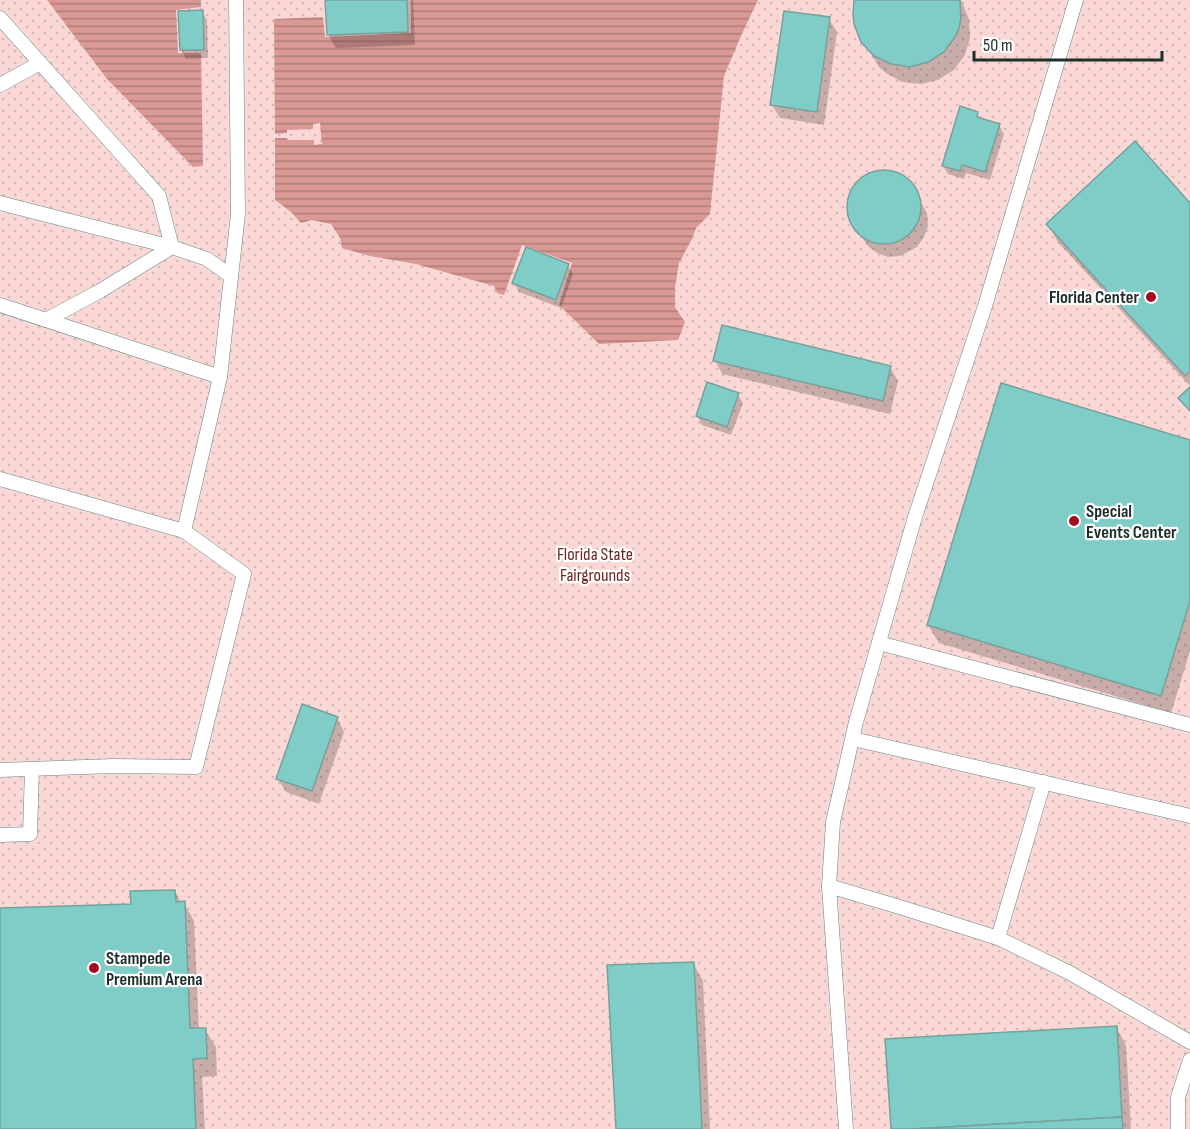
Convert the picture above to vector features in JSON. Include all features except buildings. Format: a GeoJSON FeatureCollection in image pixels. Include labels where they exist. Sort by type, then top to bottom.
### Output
{"type":"FeatureCollection","features":[{"type":"Feature","properties":{"kind":"lane"},"geometry":{"type":"LineString","coordinates":[[184,531],[220,377],[238,214],[236,0]]}},
{"type":"Feature","properties":{"kind":"lane"},"geometry":{"type":"LineString","coordinates":[[846,1129],[829,886],[833,822],[853,739],[915,517],[985,306],[1076,0]]}},
{"type":"Feature","properties":{"kind":"lane"},"geometry":{"type":"LineString","coordinates":[[0,18],[159,196],[172,247]]}},
{"type":"Feature","properties":{"kind":"lane"},"geometry":{"type":"LineString","coordinates":[[0,85],[40,63]]}},
{"type":"Feature","properties":{"kind":"lane"},"geometry":{"type":"LineString","coordinates":[[0,203],[172,247],[207,259],[231,276]]}},
{"type":"Feature","properties":{"kind":"lane"},"geometry":{"type":"LineString","coordinates":[[46,320],[100,291],[172,247]]}},
{"type":"Feature","properties":{"kind":"lane"},"geometry":{"type":"LineString","coordinates":[[0,305],[220,377]]}},
{"type":"Feature","properties":{"kind":"lane"},"geometry":{"type":"LineString","coordinates":[[0,479],[184,531],[244,574],[196,767],[113,766],[0,770]]}},
{"type":"Feature","properties":{"kind":"lane"},"geometry":{"type":"LineString","coordinates":[[879,643],[1190,725]]}},
{"type":"Feature","properties":{"kind":"lane"},"geometry":{"type":"LineString","coordinates":[[853,739],[1190,816]]}},
{"type":"Feature","properties":{"kind":"lane"},"geometry":{"type":"LineString","coordinates":[[0,835],[30,834],[32,769]]}},
{"type":"Feature","properties":{"kind":"lane"},"geometry":{"type":"LineString","coordinates":[[998,938],[1044,782]]}},
{"type":"Feature","properties":{"kind":"lane"},"geometry":{"type":"LineString","coordinates":[[829,886],[998,938],[1070,973],[1190,1042]]}},
{"type":"Feature","properties":{"kind":"lane"},"geometry":{"type":"LineString","coordinates":[[1178,1129],[1190,1059]]}},
{"type":"Feature","properties":{"kind":"green space","name":"Florida State Fairgrounds"},"geometry":{"type":"Polygon","coordinates":[[[0,0],[1190,0],[1190,1129],[0,1129],[0,0]]]}},
{"type":"Feature","properties":{"kind":"shaded area"},"geometry":{"type":"Polygon","coordinates":[[[47,0],[201,0],[201,7],[176,10],[178,53],[201,53],[203,166],[193,167],[107,79],[47,0]]]}},
{"type":"Feature","properties":{"kind":"shaded area"},"geometry":{"type":"Polygon","coordinates":[[[411,0],[758,0],[724,76],[710,214],[696,228],[679,263],[675,287],[675,307],[685,322],[678,340],[599,344],[559,305],[572,263],[522,245],[504,295],[497,293],[494,286],[416,264],[370,256],[342,248],[340,238],[331,224],[312,220],[301,223],[275,200],[275,138],[314,140],[314,145],[322,144],[320,123],[313,124],[313,129],[287,130],[287,133],[275,134],[274,19],[323,17],[325,37],[411,33],[411,0]]]}},
{"type":"Feature","properties":{"kind":"place","name":"Florida Center"},"geometry":{"type":"Point","coordinates":[1151,297]}},
{"type":"Feature","properties":{"kind":"place","name":"Special Events Center"},"geometry":{"type":"Point","coordinates":[1074,521]}},
{"type":"Feature","properties":{"kind":"place","name":"Stampede Premium Arena"},"geometry":{"type":"Point","coordinates":[94,968]}}]}
